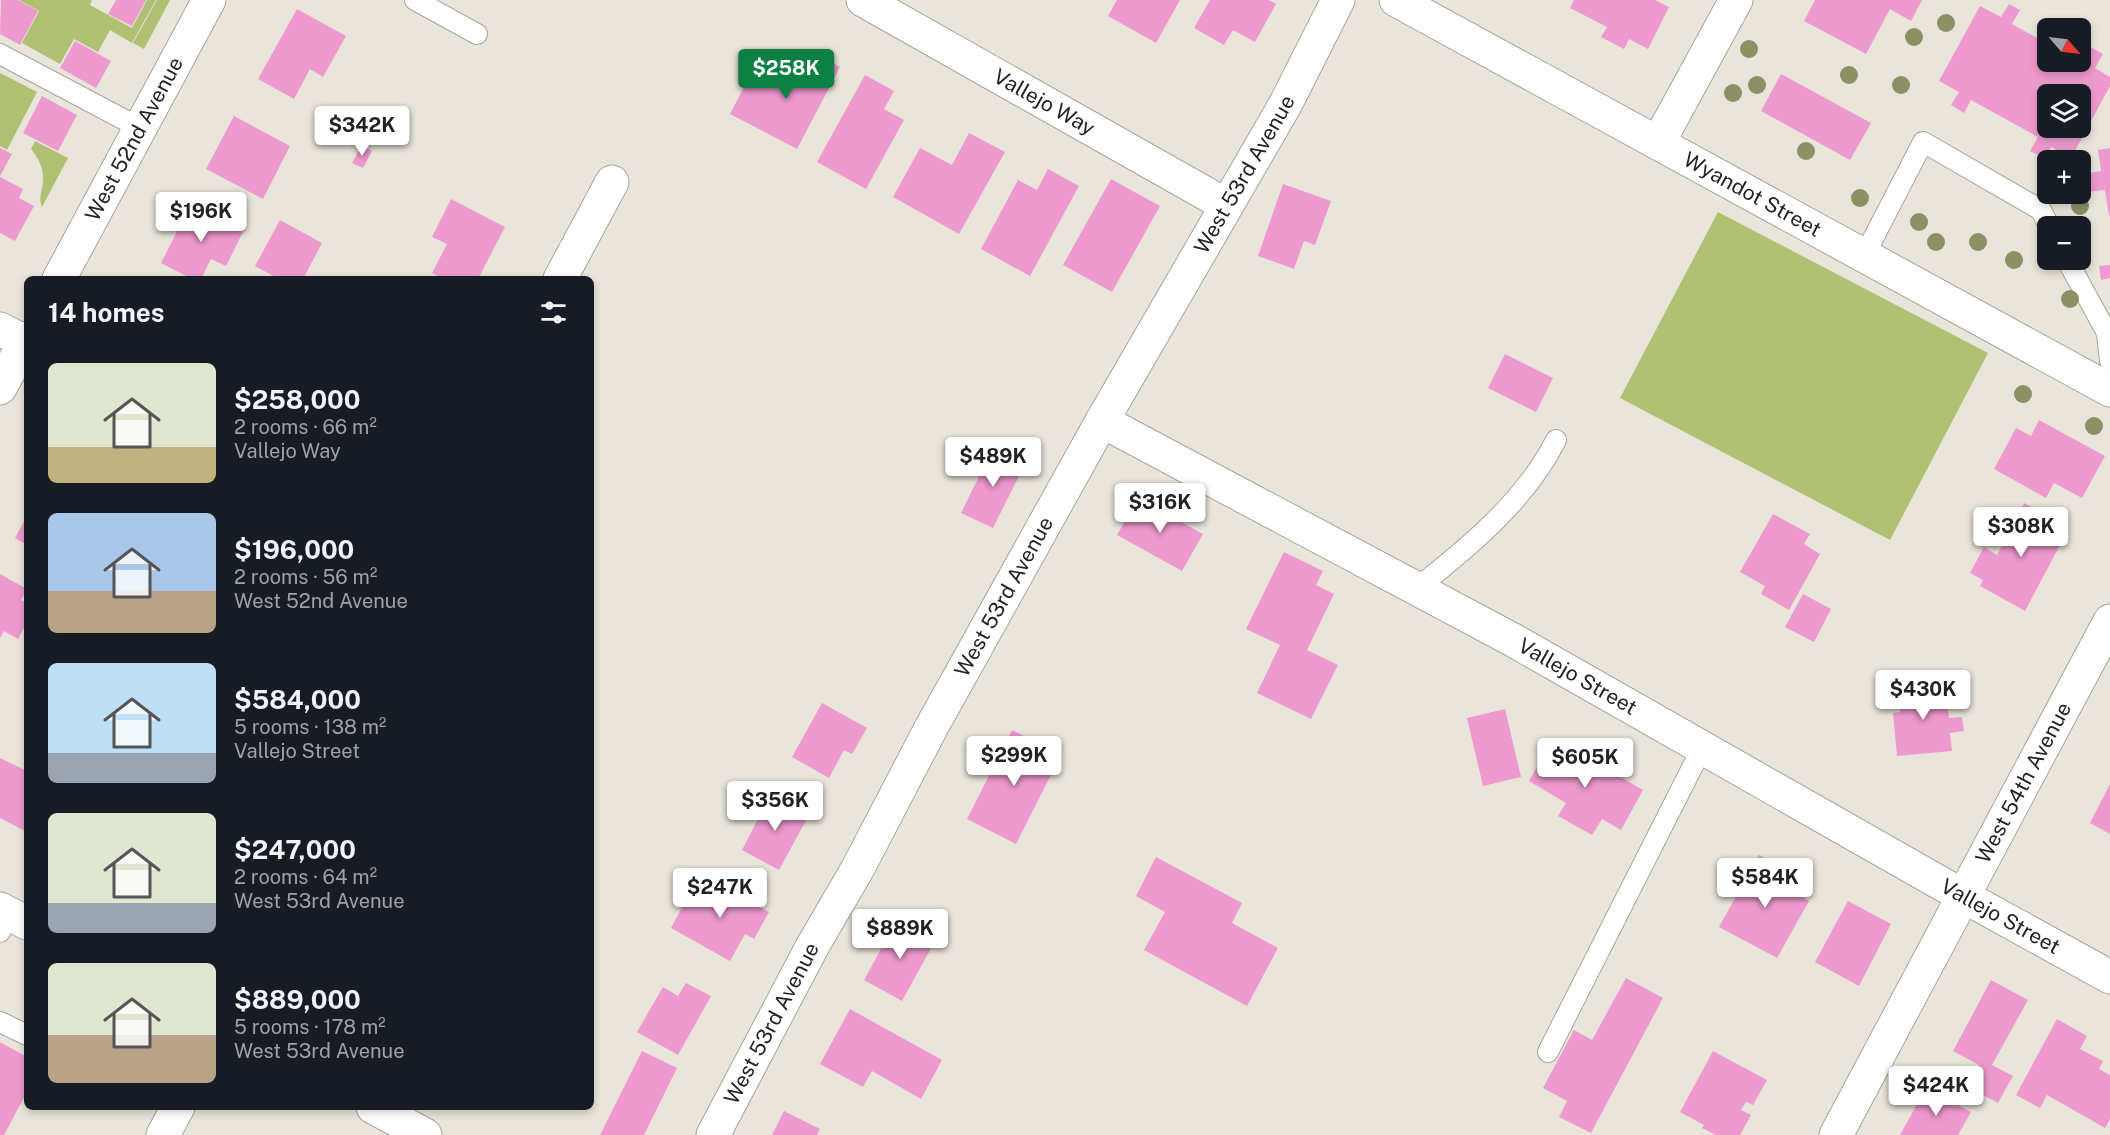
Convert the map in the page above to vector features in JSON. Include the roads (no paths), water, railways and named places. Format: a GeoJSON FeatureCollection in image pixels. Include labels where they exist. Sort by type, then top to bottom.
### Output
{"type":"FeatureCollection","features":[{"type":"Feature","properties":{"kind":"street","name":"West 52nd Avenue"},"geometry":{"type":"LineString","coordinates":[[61,276],[209,0]]}},
{"type":"Feature","properties":{"kind":"street","name":"Vallejo Way"},"geometry":{"type":"LineString","coordinates":[[863,0],[1226,205]]}},
{"type":"Feature","properties":{"kind":"street","name":"West 53rd Avenue"},"geometry":{"type":"LineString","coordinates":[[713,1135],[931,728],[1102,421],[1285,105],[1338,0]]}},
{"type":"Feature","properties":{"kind":"street","name":"Wyandot Street"},"geometry":{"type":"LineString","coordinates":[[1396,0],[2110,390]]}},
{"type":"Feature","properties":{"kind":"street"},"geometry":{"type":"LineString","coordinates":[[1658,143],[1736,0]]}},
{"type":"Feature","properties":{"kind":"street"},"geometry":{"type":"LineString","coordinates":[[562,276],[612,182]]}},
{"type":"Feature","properties":{"kind":"street"},"geometry":{"type":"LineString","coordinates":[[0,388],[17,336]]}},
{"type":"Feature","properties":{"kind":"street","name":"Vallejo Street"},"geometry":{"type":"LineString","coordinates":[[1102,421],[1513,640],[2110,977]]}},
{"type":"Feature","properties":{"kind":"street","name":"West 54th Avenue"},"geometry":{"type":"LineString","coordinates":[[1836,1135],[2110,621]]}},
{"type":"Feature","properties":{"kind":"street"},"geometry":{"type":"LineString","coordinates":[[163,1135],[176,1110]]}},
{"type":"Feature","properties":{"kind":"street"},"geometry":{"type":"LineString","coordinates":[[379,1110],[425,1135]]}},
{"type":"Feature","properties":{"kind":"lane"},"geometry":{"type":"LineString","coordinates":[[415,0],[477,33]]}},
{"type":"Feature","properties":{"kind":"lane"},"geometry":{"type":"LineString","coordinates":[[0,54],[140,129]]}},
{"type":"Feature","properties":{"kind":"lane"},"geometry":{"type":"LineString","coordinates":[[1864,256],[1923,142],[2041,210],[2044,216]]}},
{"type":"Feature","properties":{"kind":"lane"},"geometry":{"type":"LineString","coordinates":[[2072,270],[2107,333],[2110,362]]}},
{"type":"Feature","properties":{"kind":"lane"},"geometry":{"type":"LineString","coordinates":[[1417,588],[1460,554],[1499,516],[1545,463],[1556,440]]}},
{"type":"Feature","properties":{"kind":"lane"},"geometry":{"type":"LineString","coordinates":[[1548,1053],[1702,748]]}},
{"type":"Feature","properties":{"kind":"lane"},"geometry":{"type":"LineString","coordinates":[[0,1022],[24,1034]]}}]}
